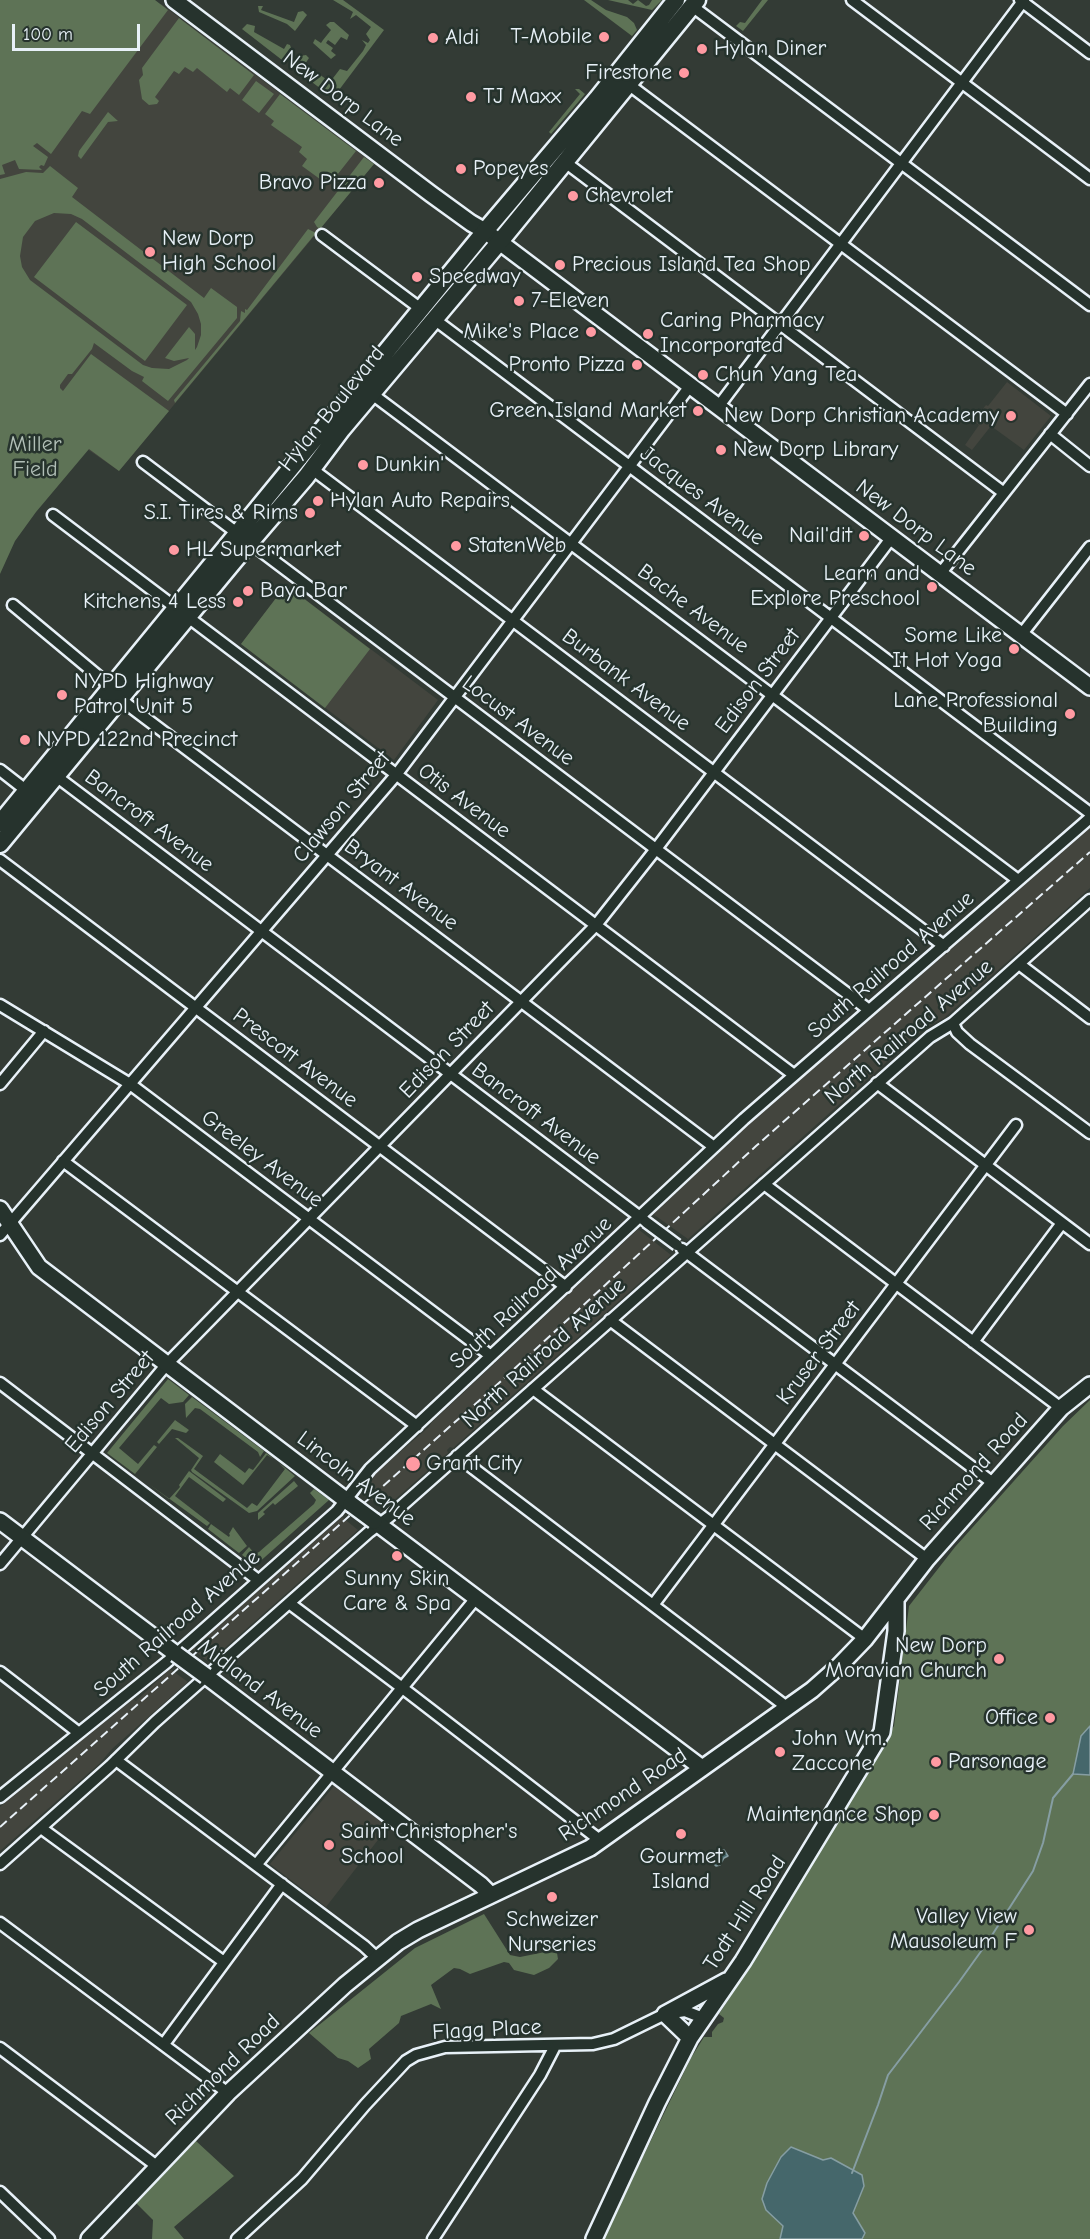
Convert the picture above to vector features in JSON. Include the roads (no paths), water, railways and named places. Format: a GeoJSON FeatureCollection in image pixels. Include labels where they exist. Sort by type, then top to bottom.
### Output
{"type":"FeatureCollection","features":[{"type":"Feature","properties":{"kind":"main road","name":"Hylan Boulevard"},"geometry":{"type":"LineString","coordinates":[[305,464],[372,394],[485,231],[597,99],[676,0]]}},
{"type":"Feature","properties":{"kind":"main road","name":"Hylan Boulevard"},"geometry":{"type":"LineString","coordinates":[[0,823],[27,790],[78,739],[428,314],[499,242],[628,84],[691,2]]}},
{"type":"Feature","properties":{"kind":"main road","name":"Hylan Boulevard"},"geometry":{"type":"LineString","coordinates":[[0,844],[56,776],[78,739]]}},
{"type":"Feature","properties":{"kind":"street","name":"New Dorp Lane"},"geometry":{"type":"LineString","coordinates":[[174,0],[431,194],[485,231],[1090,687]]}},
{"type":"Feature","properties":{"kind":"street","name":"New Dorp Lane"},"geometry":{"type":"LineString","coordinates":[[189,0],[477,216],[485,231]]}},
{"type":"Feature","properties":{"kind":"street"},"geometry":{"type":"LineString","coordinates":[[852,0],[1090,179]]}},
{"type":"Feature","properties":{"kind":"street"},"geometry":{"type":"LineString","coordinates":[[718,407],[1022,1],[1090,53]]}},
{"type":"Feature","properties":{"kind":"street"},"geometry":{"type":"LineString","coordinates":[[691,2],[1090,305]]}},
{"type":"Feature","properties":{"kind":"street"},"geometry":{"type":"LineString","coordinates":[[628,84],[1067,414]]}},
{"type":"Feature","properties":{"kind":"street"},"geometry":{"type":"LineString","coordinates":[[565,162],[1004,493]]}},
{"type":"Feature","properties":{"kind":"street","name":"Jacques Avenue"},"geometry":{"type":"LineString","coordinates":[[322,235],[1090,813]]}},
{"type":"Feature","properties":{"kind":"street"},"geometry":{"type":"LineString","coordinates":[[940,574],[1090,384]]}},
{"type":"Feature","properties":{"kind":"street","name":"Clawson Street"},"geometry":{"type":"LineString","coordinates":[[5,1229],[396,775],[690,386]]}},
{"type":"Feature","properties":{"kind":"street","name":"Bache Avenue"},"geometry":{"type":"LineString","coordinates":[[372,394],[1018,880]]}},
{"type":"Feature","properties":{"kind":"street"},"geometry":{"type":"LineString","coordinates":[[1050,434],[1090,466]]}},
{"type":"Feature","properties":{"kind":"street","name":"Locust Avenue"},"geometry":{"type":"LineString","coordinates":[[143,462],[869,1010]]}},
{"type":"Feature","properties":{"kind":"street","name":"Burbank Avenue"},"geometry":{"type":"LineString","coordinates":[[305,464],[715,771],[944,946]]}},
{"type":"Feature","properties":{"kind":"street","name":"Otis Avenue"},"geometry":{"type":"LineString","coordinates":[[53,515],[181,614],[794,1075]]}},
{"type":"Feature","properties":{"kind":"street","name":"Edison Street"},"geometry":{"type":"LineString","coordinates":[[0,1564],[167,1364],[596,925],[892,537]]}},
{"type":"Feature","properties":{"kind":"street"},"geometry":{"type":"LineString","coordinates":[[1021,635],[1090,547]]}},
{"type":"Feature","properties":{"kind":"street","name":"Bryant Avenue"},"geometry":{"type":"LineString","coordinates":[[13,605],[116,693],[714,1147]]}},
{"type":"Feature","properties":{"kind":"street"},"geometry":{"type":"LineString","coordinates":[[0,770],[27,790]]}},
{"type":"Feature","properties":{"kind":"street","name":"Bancroft Avenue"},"geometry":{"type":"LineString","coordinates":[[56,776],[993,1483]]}},
{"type":"Feature","properties":{"kind":"street","name":"South Railroad Avenue"},"geometry":{"type":"LineString","coordinates":[[0,1797],[176,1654],[349,1502],[370,1469],[566,1287],[643,1220],[714,1147],[1090,818]]}},
{"type":"Feature","properties":{"kind":"street","name":"Prescott Avenue"},"geometry":{"type":"LineString","coordinates":[[0,860],[566,1287]]}},
{"type":"Feature","properties":{"kind":"street","name":"North Railroad Avenue"},"geometry":{"type":"LineString","coordinates":[[0,1863],[377,1523],[457,1456],[877,1083],[930,1037],[953,1023],[1090,901]]}},
{"type":"Feature","properties":{"kind":"street"},"geometry":{"type":"LineString","coordinates":[[1019,964],[1090,1018]]}},
{"type":"Feature","properties":{"kind":"street","name":"Greeley Avenue"},"geometry":{"type":"LineString","coordinates":[[0,1005],[130,1084],[491,1356]]}},
{"type":"Feature","properties":{"kind":"street"},"geometry":{"type":"LineString","coordinates":[[953,1023],[957,1032],[970,1044],[1090,1133]]}},
{"type":"Feature","properties":{"kind":"street"},"geometry":{"type":"LineString","coordinates":[[0,1084],[44,1031]]}},
{"type":"Feature","properties":{"kind":"street"},"geometry":{"type":"LineString","coordinates":[[877,1083],[1090,1244]]}},
{"type":"Feature","properties":{"kind":"street","name":"Kruser Street"},"geometry":{"type":"LineString","coordinates":[[653,1605],[1016,1125]]}},
{"type":"Feature","properties":{"kind":"street"},"geometry":{"type":"LineString","coordinates":[[63,1161],[417,1426]]}},
{"type":"Feature","properties":{"kind":"street"},"geometry":{"type":"LineString","coordinates":[[764,1184],[1061,1408]]}},
{"type":"Feature","properties":{"kind":"street","name":"Lincoln Avenue"},"geometry":{"type":"LineString","coordinates":[[0,1209],[5,1229],[39,1268],[702,1768]]}},
{"type":"Feature","properties":{"kind":"street"},"geometry":{"type":"LineString","coordinates":[[974,1342],[1062,1223]]}},
{"type":"Feature","properties":{"kind":"street"},"geometry":{"type":"LineString","coordinates":[[610,1320],[927,1559]]}},
{"type":"Feature","properties":{"kind":"street"},"geometry":{"type":"LineString","coordinates":[[0,1383],[258,1580]]}},
{"type":"Feature","properties":{"kind":"street","name":"Richmond Road"},"geometry":{"type":"LineString","coordinates":[[88,2239],[228,2093],[345,1985],[408,1935],[601,1841],[788,1708],[838,1667],[865,1639],[896,1602],[927,1559],[993,1483],[1061,1408],[1090,1385]]}},
{"type":"Feature","properties":{"kind":"street"},"geometry":{"type":"LineString","coordinates":[[533,1389],[865,1639]]}},
{"type":"Feature","properties":{"kind":"street"},"geometry":{"type":"LineString","coordinates":[[457,1456],[788,1708]]}},
{"type":"Feature","properties":{"kind":"street","name":"Midland Avenue"},"geometry":{"type":"LineString","coordinates":[[0,1521],[481,1885],[491,1895]]}},
{"type":"Feature","properties":{"kind":"street"},"geometry":{"type":"LineString","coordinates":[[256,1865],[477,1598]]}},
{"type":"Feature","properties":{"kind":"street","name":"Todt Hill Road"},"geometry":{"type":"LineString","coordinates":[[594,2239],[666,2083],[690,2038],[743,1961],[882,1732],[896,1631],[896,1602]]}},
{"type":"Feature","properties":{"kind":"street"},"geometry":{"type":"LineString","coordinates":[[289,1603],[601,1841]]}},
{"type":"Feature","properties":{"kind":"street"},"geometry":{"type":"LineString","coordinates":[[0,1672],[79,1732]]}},
{"type":"Feature","properties":{"kind":"street"},"geometry":{"type":"LineString","coordinates":[[116,1760],[364,1946],[378,1959]]}},
{"type":"Feature","properties":{"kind":"street"},"geometry":{"type":"LineString","coordinates":[[40,1828],[224,1962]]}},
{"type":"Feature","properties":{"kind":"street"},"geometry":{"type":"LineString","coordinates":[[164,2044],[282,1884]]}},
{"type":"Feature","properties":{"kind":"street"},"geometry":{"type":"LineString","coordinates":[[0,1923],[228,2093]]}},
{"type":"Feature","properties":{"kind":"street"},"geometry":{"type":"LineString","coordinates":[[690,2038],[665,2014],[729,1980]]}},
{"type":"Feature","properties":{"kind":"street","name":"Flagg Place"},"geometry":{"type":"LineString","coordinates":[[237,2239],[302,2179],[406,2061],[424,2052],[445,2047],[604,2043],[665,2014],[685,2011],[703,2018]]}},
{"type":"Feature","properties":{"kind":"street"},"geometry":{"type":"LineString","coordinates":[[433,2239],[540,2075],[555,2046]]}},
{"type":"Feature","properties":{"kind":"street"},"geometry":{"type":"LineString","coordinates":[[0,2048],[158,2167]]}},
{"type":"Feature","properties":{"kind":"street"},"geometry":{"type":"LineString","coordinates":[[0,2192],[49,2239]]}},
{"type":"Feature","properties":{"kind":"water"},"geometry":{"type":"Polygon","coordinates":[[[1090,1726],[1090,1775],[1073,1774],[1081,1736],[1090,1726]]]}},
{"type":"Feature","properties":{"kind":"water"},"geometry":{"type":"Polygon","coordinates":[[[724,1850],[728,1856],[716,1866],[714,1856],[724,1850]]]}},
{"type":"Feature","properties":{"kind":"water"},"geometry":{"type":"Polygon","coordinates":[[[791,2147],[823,2160],[831,2158],[862,2175],[864,2186],[853,2213],[865,2233],[862,2239],[780,2239],[783,2226],[766,2210],[762,2199],[767,2183],[781,2157],[791,2147]]]}},
{"type":"Feature","properties":{"kind":"waterway"},"geometry":{"type":"LineString","coordinates":[[852,2173],[888,2075],[987,1943],[1033,1871],[1043,1843],[1053,1798],[1073,1774]]}},
{"type":"Feature","properties":{"kind":"railway"},"geometry":{"type":"LineString","coordinates":[[0,1827],[500,1382],[756,1146],[1090,852]]}},
{"type":"Feature","properties":{"kind":"place","name":"T-Mobile"},"geometry":{"type":"Point","coordinates":[604,37]}},
{"type":"Feature","properties":{"kind":"place","name":"Aldi"},"geometry":{"type":"Point","coordinates":[433,38]}},
{"type":"Feature","properties":{"kind":"place","name":"Hylan Diner"},"geometry":{"type":"Point","coordinates":[702,49]}},
{"type":"Feature","properties":{"kind":"place","name":"Firestone"},"geometry":{"type":"Point","coordinates":[684,73]}},
{"type":"Feature","properties":{"kind":"place","name":"TJ Maxx"},"geometry":{"type":"Point","coordinates":[471,97]}},
{"type":"Feature","properties":{"kind":"place","name":"Popeyes"},"geometry":{"type":"Point","coordinates":[461,169]}},
{"type":"Feature","properties":{"kind":"place","name":"Bravo Pizza"},"geometry":{"type":"Point","coordinates":[379,183]}},
{"type":"Feature","properties":{"kind":"place","name":"Chevrolet"},"geometry":{"type":"Point","coordinates":[573,196]}},
{"type":"Feature","properties":{"kind":"place","name":"New Dorp High School"},"geometry":{"type":"Point","coordinates":[150,252]}},
{"type":"Feature","properties":{"kind":"place","name":"Precious Island Tea Shop"},"geometry":{"type":"Point","coordinates":[560,265]}},
{"type":"Feature","properties":{"kind":"place","name":"Speedway"},"geometry":{"type":"Point","coordinates":[417,277]}},
{"type":"Feature","properties":{"kind":"place","name":"7-Eleven"},"geometry":{"type":"Point","coordinates":[519,301]}},
{"type":"Feature","properties":{"kind":"place","name":"Mike's Place"},"geometry":{"type":"Point","coordinates":[591,332]}},
{"type":"Feature","properties":{"kind":"place","name":"Caring Pharmacy Incorporated"},"geometry":{"type":"Point","coordinates":[648,334]}},
{"type":"Feature","properties":{"kind":"place","name":"Pronto Pizza"},"geometry":{"type":"Point","coordinates":[637,365]}},
{"type":"Feature","properties":{"kind":"place","name":"Chun Yang Tea"},"geometry":{"type":"Point","coordinates":[703,375]}},
{"type":"Feature","properties":{"kind":"place","name":"Green Island Market"},"geometry":{"type":"Point","coordinates":[698,411]}},
{"type":"Feature","properties":{"kind":"place","name":"New Dorp Christian Academy"},"geometry":{"type":"Point","coordinates":[1011,416]}},
{"type":"Feature","properties":{"kind":"place","name":"New Dorp Library"},"geometry":{"type":"Point","coordinates":[721,450]}},
{"type":"Feature","properties":{"kind":"place","name":"Dunkin'"},"geometry":{"type":"Point","coordinates":[363,465]}},
{"type":"Feature","properties":{"kind":"place","name":"Hylan Auto Repairs"},"geometry":{"type":"Point","coordinates":[318,501]}},
{"type":"Feature","properties":{"kind":"place","name":"S.I. Tires & Rims"},"geometry":{"type":"Point","coordinates":[310,513]}},
{"type":"Feature","properties":{"kind":"place","name":"Nail'dit"},"geometry":{"type":"Point","coordinates":[864,536]}},
{"type":"Feature","properties":{"kind":"place","name":"StatenWeb"},"geometry":{"type":"Point","coordinates":[456,546]}},
{"type":"Feature","properties":{"kind":"place","name":"HL Supermarket"},"geometry":{"type":"Point","coordinates":[174,550]}},
{"type":"Feature","properties":{"kind":"place","name":"Learn and Explore Preschool"},"geometry":{"type":"Point","coordinates":[932,587]}},
{"type":"Feature","properties":{"kind":"place","name":"Baya Bar"},"geometry":{"type":"Point","coordinates":[248,591]}},
{"type":"Feature","properties":{"kind":"place","name":"Kitchens 4 Less"},"geometry":{"type":"Point","coordinates":[238,602]}},
{"type":"Feature","properties":{"kind":"place","name":"Some Like It Hot Yoga"},"geometry":{"type":"Point","coordinates":[1014,649]}},
{"type":"Feature","properties":{"kind":"place","name":"NYPD Highway Patrol Unit 5"},"geometry":{"type":"Point","coordinates":[62,695]}},
{"type":"Feature","properties":{"kind":"place","name":"Lane Professional Building"},"geometry":{"type":"Point","coordinates":[1070,714]}},
{"type":"Feature","properties":{"kind":"place","name":"NYPD 122nd Precinct"},"geometry":{"type":"Point","coordinates":[25,740]}},
{"type":"Feature","properties":{"kind":"place","name":"Grant City"},"geometry":{"type":"Point","coordinates":[413,1464]}},
{"type":"Feature","properties":{"kind":"place","name":"Sunny Skin Care & Spa"},"geometry":{"type":"Point","coordinates":[397,1556]}},
{"type":"Feature","properties":{"kind":"place","name":"New Dorp Moravian Church"},"geometry":{"type":"Point","coordinates":[999,1659]}},
{"type":"Feature","properties":{"kind":"place","name":"Office"},"geometry":{"type":"Point","coordinates":[1050,1718]}},
{"type":"Feature","properties":{"kind":"place","name":"John Wm. Zaccone"},"geometry":{"type":"Point","coordinates":[780,1752]}},
{"type":"Feature","properties":{"kind":"place","name":"Parsonage"},"geometry":{"type":"Point","coordinates":[936,1762]}},
{"type":"Feature","properties":{"kind":"place","name":"Maintenance Shop"},"geometry":{"type":"Point","coordinates":[934,1815]}},
{"type":"Feature","properties":{"kind":"place","name":"Gourmet Island"},"geometry":{"type":"Point","coordinates":[681,1834]}},
{"type":"Feature","properties":{"kind":"place","name":"Saint Christopher's School"},"geometry":{"type":"Point","coordinates":[329,1845]}},
{"type":"Feature","properties":{"kind":"place","name":"Schweizer Nurseries"},"geometry":{"type":"Point","coordinates":[552,1897]}},
{"type":"Feature","properties":{"kind":"place","name":"Valley View Mausoleum F"},"geometry":{"type":"Point","coordinates":[1029,1930]}},
{"type":"Feature","properties":{"kind":"park label","name":"Miller Field"},"geometry":{"type":"Point","coordinates":[35,458]}}]}
